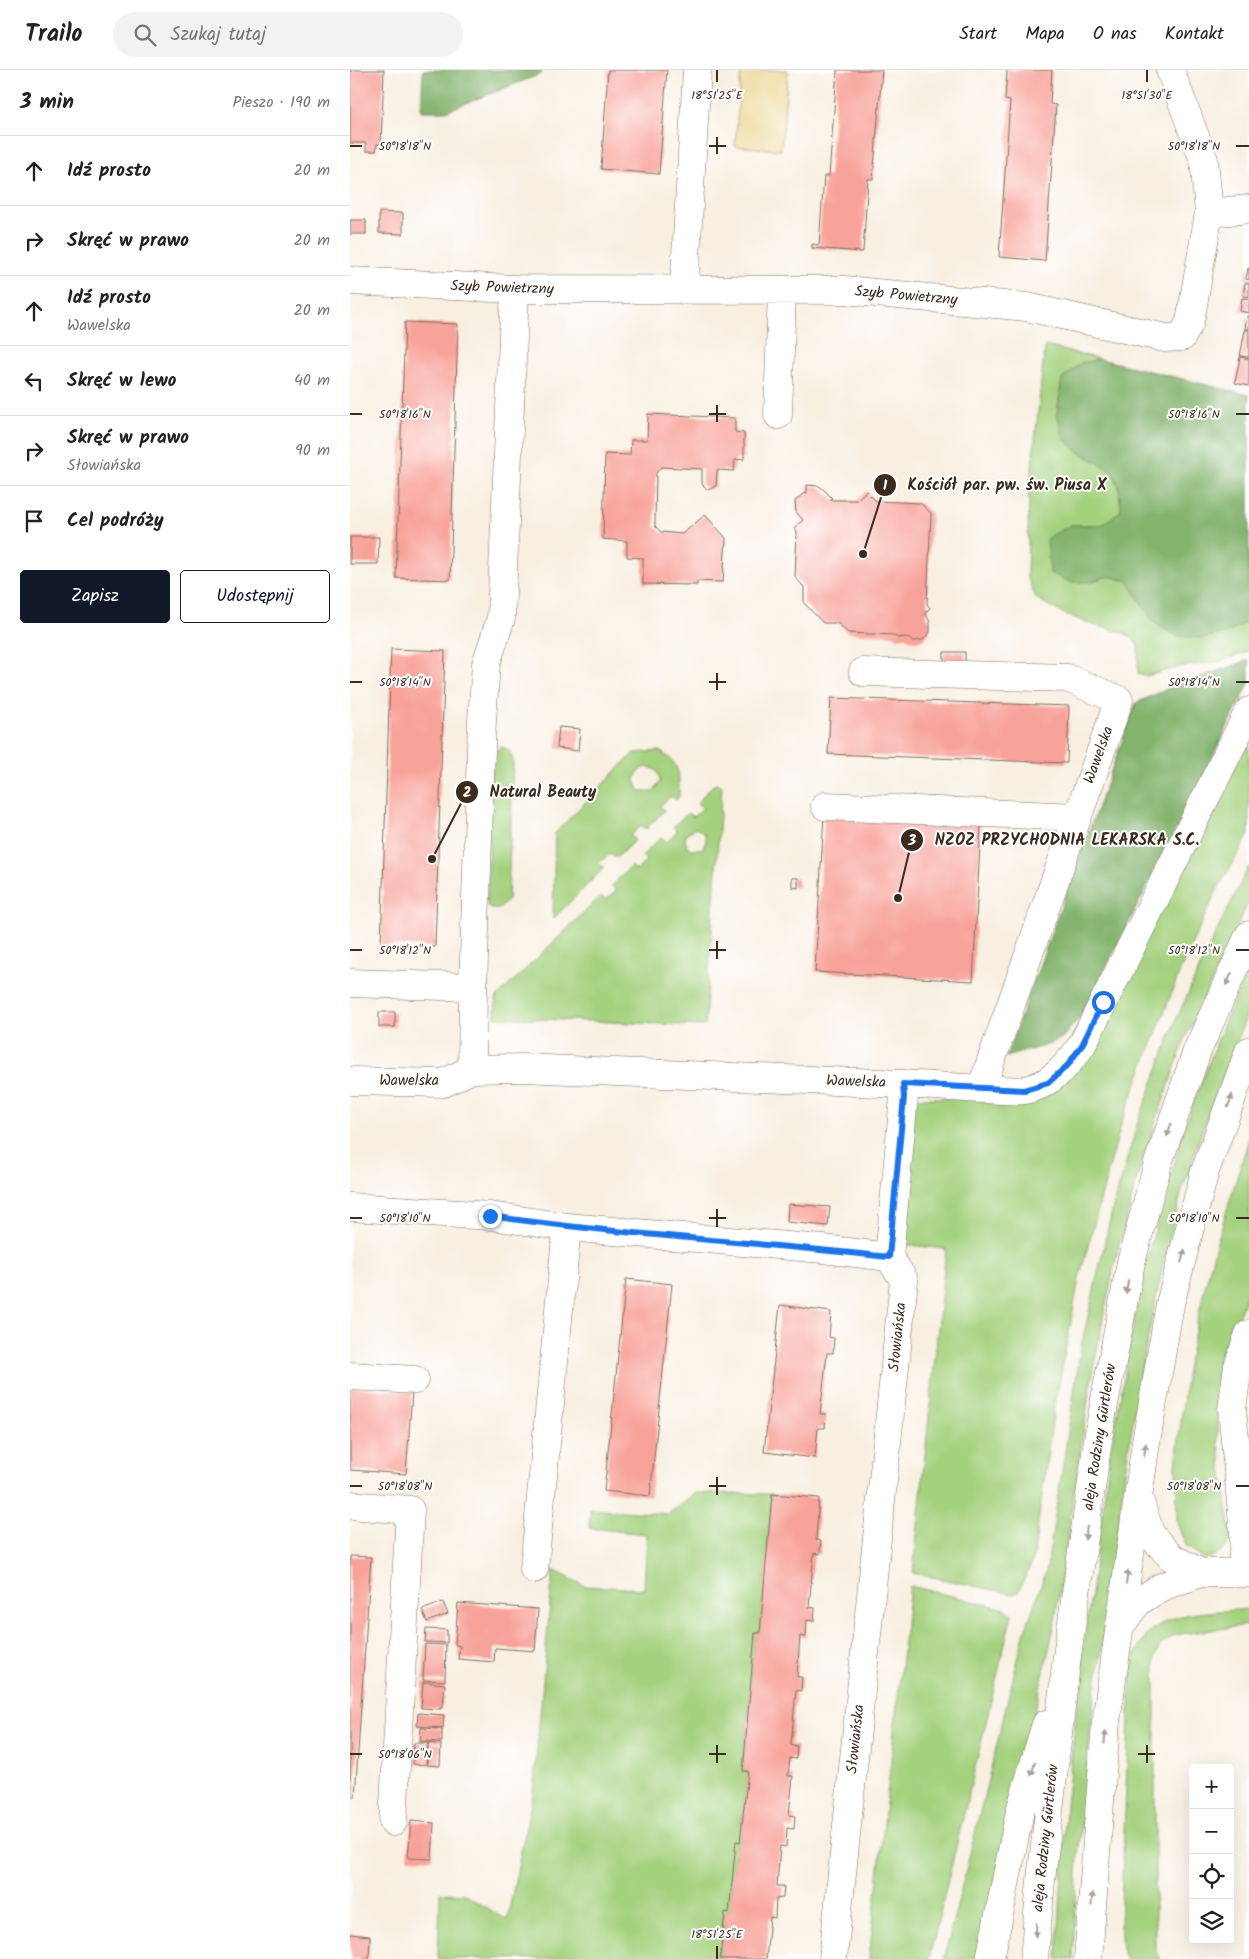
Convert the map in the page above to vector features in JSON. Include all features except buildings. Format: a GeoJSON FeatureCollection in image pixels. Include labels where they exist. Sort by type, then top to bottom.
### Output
{"type":"FeatureCollection","features":[{"type":"Feature","properties":{"kind":"street"},"geometry":{"type":"LineString","coordinates":[[684,290],[697,70]]}},
{"type":"Feature","properties":{"kind":"street","name":"Szyb Powietrzny"},"geometry":{"type":"LineString","coordinates":[[350,281],[515,290],[844,290],[1027,307],[1165,338],[1182,337],[1190,322],[1209,213],[1204,160],[1170,70]]}},
{"type":"Feature","properties":{"kind":"street"},"geometry":{"type":"LineString","coordinates":[[1209,213],[1249,209]]}},
{"type":"Feature","properties":{"kind":"street"},"geometry":{"type":"LineString","coordinates":[[472,1069],[482,720],[486,664],[501,618],[515,290]]}},
{"type":"Feature","properties":{"kind":"street"},"geometry":{"type":"LineString","coordinates":[[778,415],[782,290]]}},
{"type":"Feature","properties":{"kind":"street","name":"Wawelska"},"geometry":{"type":"LineString","coordinates":[[350,1081],[444,1083],[472,1069],[522,1068],[981,1089],[1119,700],[1066,678],[863,672]]}},
{"type":"Feature","properties":{"kind":"street"},"geometry":{"type":"LineString","coordinates":[[981,1089],[1024,1090],[1048,1083],[1068,1065],[1082,1045],[1249,711]]}},
{"type":"Feature","properties":{"kind":"street"},"geometry":{"type":"LineString","coordinates":[[825,806],[1077,817]]}},
{"type":"Feature","properties":{"kind":"street","name":"aleja Rodziny Gürtlerów"},"geometry":{"type":"LineString","coordinates":[[1034,1959],[1041,1880],[1067,1656],[1100,1426],[1131,1262],[1158,1163],[1197,1051],[1249,935]]}},
{"type":"Feature","properties":{"kind":"street"},"geometry":{"type":"LineString","coordinates":[[350,983],[473,987]]}},
{"type":"Feature","properties":{"kind":"street"},"geometry":{"type":"LineString","coordinates":[[1091,1955],[1106,1722],[1146,1442],[1170,1304],[1205,1171],[1249,1051]]}},
{"type":"Feature","properties":{"kind":"street"},"geometry":{"type":"LineString","coordinates":[[350,1207],[490,1216],[567,1227],[889,1257],[904,1097],[903,1084]]}},
{"type":"Feature","properties":{"kind":"street"},"geometry":{"type":"LineString","coordinates":[[534,1569],[567,1227]]}},
{"type":"Feature","properties":{"kind":"street","name":"Słowiańska"},"geometry":{"type":"LineString","coordinates":[[833,1959],[904,1280],[889,1257]]}},
{"type":"Feature","properties":{"kind":"street"},"geometry":{"type":"LineString","coordinates":[[1121,1625],[1138,1602],[1161,1587],[1201,1573],[1246,1573],[1238,1366],[1249,1334]]}},
{"type":"Feature","properties":{"kind":"street"},"geometry":{"type":"LineString","coordinates":[[350,1376],[416,1380]]}},
{"type":"Feature","properties":{"kind":"street"},"geometry":{"type":"LineString","coordinates":[[1138,1498],[1151,1535],[1171,1557],[1201,1573]]}},
{"type":"Feature","properties":{"kind":"street"},"geometry":{"type":"LineString","coordinates":[[350,1505],[410,1510],[393,1822]]}},
{"type":"Feature","properties":{"kind":"street"},"geometry":{"type":"LineString","coordinates":[[990,1959],[1020,1811],[1067,1656]]}},
{"type":"Feature","properties":{"kind":"green space"},"geometry":{"type":"Polygon","coordinates":[[[423,70],[542,70],[541,74],[446,111],[421,111],[423,70]]]}},
{"type":"Feature","properties":{"kind":"green space"},"geometry":{"type":"Polygon","coordinates":[[[1045,346],[1100,359],[1081,363],[1062,379],[1057,414],[1076,450],[1112,471],[1119,487],[1121,511],[1102,525],[1071,525],[1090,582],[1108,576],[1128,581],[1244,622],[1249,621],[1249,651],[1218,662],[1179,667],[1146,676],[1138,673],[1138,646],[1132,637],[1121,632],[1087,623],[1058,611],[1036,598],[1027,577],[1029,495],[1045,346]]]}},
{"type":"Feature","properties":{"kind":"green space"},"geometry":{"type":"Polygon","coordinates":[[[1100,359],[1249,395],[1249,621],[1227,633],[1202,638],[1177,636],[1154,623],[1128,581],[1108,576],[1090,582],[1070,582],[1050,573],[1047,538],[1071,525],[1102,525],[1121,511],[1119,487],[1112,471],[1076,450],[1064,439],[1057,414],[1062,379],[1081,363],[1100,359]]]}},
{"type":"Feature","properties":{"kind":"green space"},"geometry":{"type":"Polygon","coordinates":[[[1249,660],[1249,684],[1082,1015],[1062,1038],[1050,1044],[1006,1057],[1136,703],[1169,688],[1249,660]]]}},
{"type":"Feature","properties":{"kind":"green space"},"geometry":{"type":"Polygon","coordinates":[[[1249,733],[1249,835],[1217,890],[1186,956],[1122,1121],[1079,1279],[1053,1414],[1033,1560],[1018,1592],[1012,1594],[913,1573],[946,1249],[901,1244],[913,1098],[1036,1098],[1249,733]]]}},
{"type":"Feature","properties":{"kind":"green space"},"geometry":{"type":"Polygon","coordinates":[[[502,747],[509,752],[513,760],[508,900],[499,909],[491,909],[487,906],[492,754],[502,747]]]}},
{"type":"Feature","properties":{"kind":"green space"},"geometry":{"type":"Polygon","coordinates":[[[659,751],[666,755],[677,770],[679,797],[676,800],[671,796],[660,806],[664,811],[646,829],[641,825],[630,836],[635,840],[616,858],[611,853],[599,863],[604,868],[553,919],[555,833],[634,753],[659,751]],[[646,767],[637,774],[636,784],[641,791],[654,791],[660,782],[659,776],[652,768],[646,767]]]}},
{"type":"Feature","properties":{"kind":"green space"},"geometry":{"type":"Polygon","coordinates":[[[716,784],[722,786],[705,1026],[495,1017],[496,998],[601,896],[606,900],[616,891],[612,886],[631,866],[637,871],[646,860],[642,856],[661,837],[667,842],[677,831],[673,827],[688,813],[693,817],[703,808],[697,803],[716,784]],[[696,828],[687,833],[685,840],[687,845],[692,850],[703,848],[706,841],[705,834],[696,828]]]}},
{"type":"Feature","properties":{"kind":"green space"},"geometry":{"type":"Polygon","coordinates":[[[1249,866],[1249,901],[1185,1039],[1141,1164],[1117,1253],[1089,1393],[1054,1627],[978,1959],[944,1959],[1024,1634],[1047,1568],[1081,1347],[1112,1211],[1136,1128],[1177,1018],[1249,866]]]}},
{"type":"Feature","properties":{"kind":"green space"},"geometry":{"type":"Polygon","coordinates":[[[1249,969],[1249,1010],[1209,1111],[1181,1194],[1164,1259],[1141,1371],[1124,1478],[1093,1705],[1078,1856],[1073,1959],[1057,1959],[1066,1806],[1083,1653],[1110,1454],[1144,1268],[1186,1123],[1225,1021],[1249,969]]]}},
{"type":"Feature","properties":{"kind":"green space"},"geometry":{"type":"Polygon","coordinates":[[[1249,1138],[1249,1288],[1222,1362],[1218,1395],[1218,1439],[1231,1535],[1230,1540],[1222,1551],[1205,1559],[1185,1545],[1177,1522],[1176,1465],[1187,1369],[1203,1295],[1214,1252],[1249,1138]]]}},
{"type":"Feature","properties":{"kind":"green space"},"geometry":{"type":"Polygon","coordinates":[[[695,1493],[772,1494],[760,1633],[755,1633],[743,1771],[748,1771],[740,1842],[736,1842],[729,1913],[725,1912],[720,1959],[438,1959],[440,1893],[464,1894],[507,1920],[533,1794],[553,1570],[585,1586],[644,1589],[647,1534],[589,1528],[590,1509],[668,1514],[695,1493]]]}},
{"type":"Feature","properties":{"kind":"green space"},"geometry":{"type":"Polygon","coordinates":[[[910,1586],[1006,1609],[1012,1614],[929,1959],[869,1959],[910,1586]]]}},
{"type":"Feature","properties":{"kind":"green space"},"geometry":{"type":"Polygon","coordinates":[[[1249,1609],[1249,1625],[1174,1635],[1160,1645],[1155,1659],[1155,1950],[1161,1959],[1125,1959],[1120,1925],[1131,1673],[1137,1652],[1147,1636],[1159,1625],[1174,1618],[1191,1614],[1249,1609]]]}},
{"type":"Feature","properties":{"kind":"sand"},"geometry":{"type":"Polygon","coordinates":[[[741,70],[788,70],[781,150],[735,146],[741,70]]]}},
{"type":"Feature","properties":{"kind":"place","name":"Kościół par. pw. św. Piusa X"},"geometry":{"type":"Point","coordinates":[863,554]}},
{"type":"Feature","properties":{"kind":"place","name":"Natural Beauty"},"geometry":{"type":"Point","coordinates":[432,859]}},
{"type":"Feature","properties":{"kind":"place","name":"NZOZ PRZYCHODNIA LEKARSKA S.C."},"geometry":{"type":"Point","coordinates":[898,898]}},
{"type":"Feature","properties":{"kind":"route"},"geometry":{"type":"LineString","coordinates":[[490,1216],[567,1227],[889,1257],[904,1097],[903,1084],[1024,1090],[1048,1083],[1068,1065],[1082,1045],[1103,1002]]}}]}
